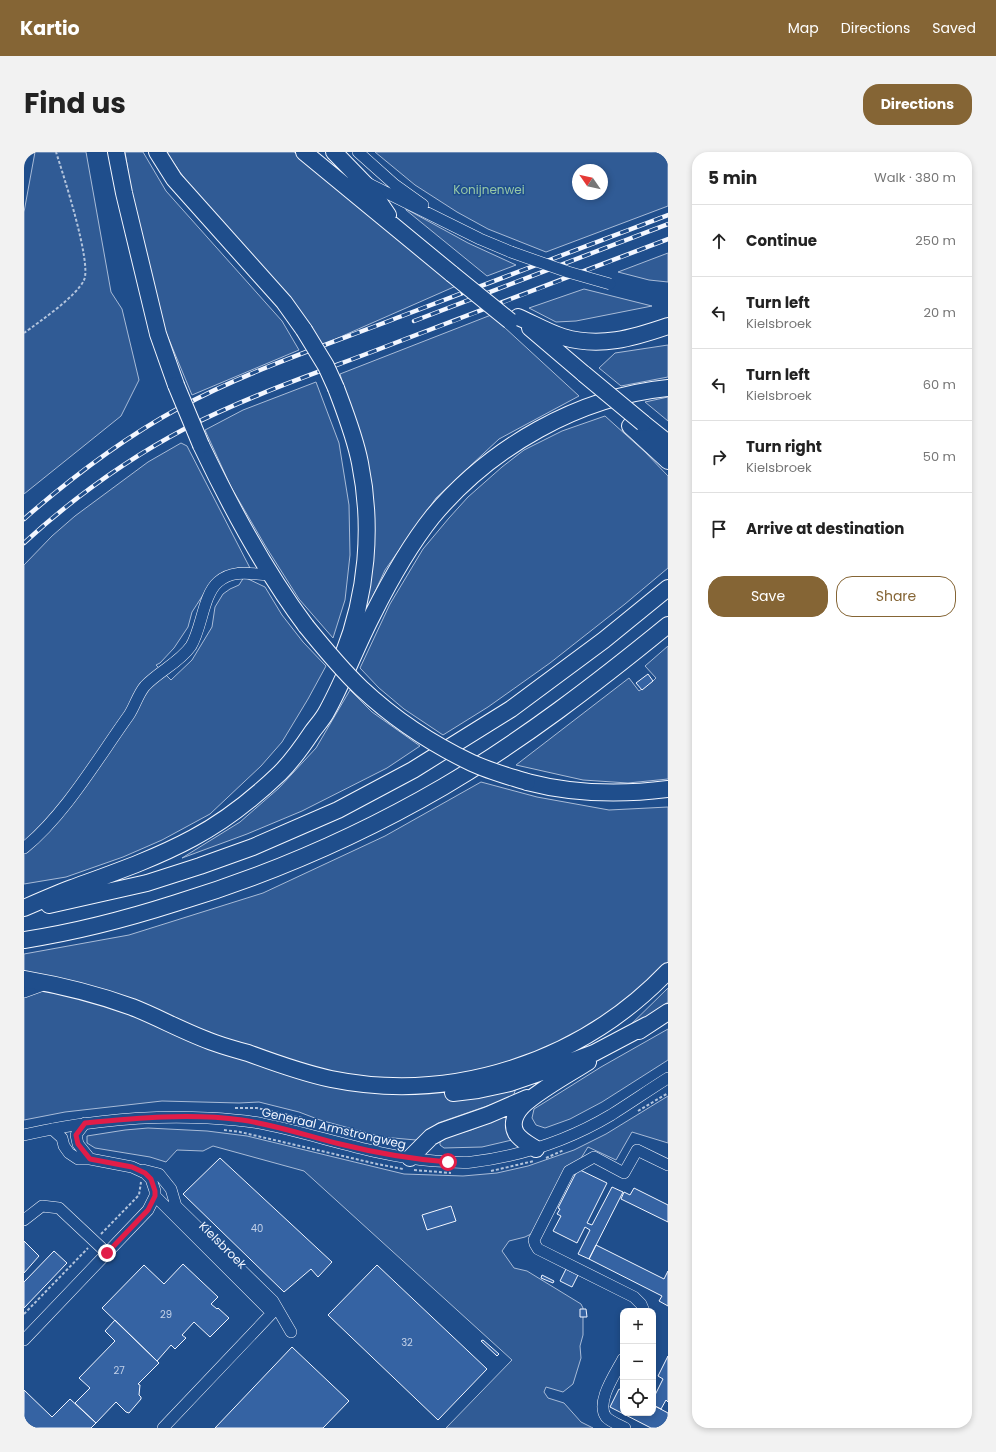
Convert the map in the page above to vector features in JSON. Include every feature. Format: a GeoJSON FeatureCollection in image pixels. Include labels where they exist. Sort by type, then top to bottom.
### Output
{"type":"FeatureCollection","features":[{"type":"Feature","properties":{"kind":"highway"},"geometry":{"type":"LineString","coordinates":[[116,152],[124,193],[158,334],[176,385],[201,445],[239,522],[270,575],[306,626],[328,653],[362,689],[418,732],[473,763],[527,782],[574,792],[607,793],[668,789]]}},
{"type":"Feature","properties":{"kind":"highway"},"geometry":{"type":"LineString","coordinates":[[157,152],[174,179],[284,302],[304,330],[326,366],[336,388],[352,434],[360,463],[365,500],[366,537],[364,577],[357,613],[349,640],[322,710],[309,737]]}},
{"type":"Feature","properties":{"kind":"highway"},"geometry":{"type":"LineString","coordinates":[[304,152],[514,319],[637,425],[668,461]]}},
{"type":"Feature","properties":{"kind":"highway"},"geometry":{"type":"LineString","coordinates":[[311,152],[456,272]]}},
{"type":"Feature","properties":{"kind":"highway"},"geometry":{"type":"LineString","coordinates":[[334,152],[371,190],[388,215]]}},
{"type":"Feature","properties":{"kind":"highway"},"geometry":{"type":"LineString","coordinates":[[514,319],[563,337],[587,342],[605,342],[635,337],[668,326]]}},
{"type":"Feature","properties":{"kind":"highway"},"geometry":{"type":"LineString","coordinates":[[24,908],[70,889],[128,869],[167,851],[217,824],[248,802],[300,751],[327,712],[372,616],[415,542],[433,516],[465,483],[494,458],[554,421],[587,407],[618,397],[648,390],[668,388]]}},
{"type":"Feature","properties":{"kind":"highway"},"geometry":{"type":"LineString","coordinates":[[637,425],[668,443]]}},
{"type":"Feature","properties":{"kind":"highway"},"geometry":{"type":"LineString","coordinates":[[24,908],[89,897],[160,879],[253,847],[338,810],[413,770],[511,709],[604,640],[668,588]]}},
{"type":"Feature","properties":{"kind":"highway"},"geometry":{"type":"LineString","coordinates":[[24,940],[96,926],[149,912],[218,890],[272,871],[360,832],[444,786],[493,756],[548,718],[668,625]]}},
{"type":"Feature","properties":{"kind":"highway"},"geometry":{"type":"LineString","coordinates":[[24,979],[49,983],[132,1007],[214,1042],[301,1071],[332,1079],[395,1086],[436,1084],[468,1080],[539,1060],[594,1032],[646,993],[668,971]]}},
{"type":"Feature","properties":{"kind":"highway"},"geometry":{"type":"LineString","coordinates":[[536,1149],[516,1133],[514,1126],[515,1118],[519,1109],[546,1089],[668,1012]]}},
{"type":"Feature","properties":{"kind":"highway"},"geometry":{"type":"LineString","coordinates":[[214,1042],[243,1059],[299,1079],[329,1087],[359,1093],[393,1096],[436,1095],[478,1090],[504,1084],[551,1069],[594,1053],[647,1025]]}},
{"type":"Feature","properties":{"kind":"highway"},"geometry":{"type":"LineString","coordinates":[[410,1158],[431,1137],[442,1131],[518,1103],[546,1089]]}},
{"type":"Feature","properties":{"kind":"street"},"geometry":{"type":"LineString","coordinates":[[358,152],[395,185],[460,230]]}},
{"type":"Feature","properties":{"kind":"street"},"geometry":{"type":"LineString","coordinates":[[363,181],[460,230],[511,252],[568,272],[610,284]]}},
{"type":"Feature","properties":{"kind":"street"},"geometry":{"type":"LineString","coordinates":[[24,848],[54,818],[83,781],[130,712],[145,686],[181,657],[191,645],[200,625],[210,593],[217,583],[227,576],[241,572],[270,575]]}},
{"type":"Feature","properties":{"kind":"street"},"geometry":{"type":"LineString","coordinates":[[24,992],[49,983]]}},
{"type":"Feature","properties":{"kind":"street","name":"Generaal Armstrongweg"},"geometry":{"type":"LineString","coordinates":[[24,1135],[85,1123],[162,1116],[241,1120],[379,1153],[410,1158],[470,1163],[536,1149],[577,1133],[610,1115],[668,1078]]}},
{"type":"Feature","properties":{"kind":"street"},"geometry":{"type":"LineString","coordinates":[[76,1135],[85,1123]]}},
{"type":"Feature","properties":{"kind":"street"},"geometry":{"type":"LineString","coordinates":[[62,1138],[66,1127],[76,1135],[78,1144],[90,1159]]}},
{"type":"Feature","properties":{"kind":"street","name":"Kielsbroek"},"geometry":{"type":"LineString","coordinates":[[52,1129],[62,1138],[64,1146],[69,1153],[78,1159],[90,1159],[132,1167],[145,1173],[151,1179],[155,1196],[272,1313]]}},
{"type":"Feature","properties":{"kind":"street"},"geometry":{"type":"LineString","coordinates":[[643,1308],[641,1304],[634,1298],[538,1249],[534,1240],[569,1171],[594,1157],[624,1173],[636,1150],[668,1165]]}},
{"type":"Feature","properties":{"kind":"street"},"geometry":{"type":"LineString","coordinates":[[132,1167],[159,1174],[171,1189],[176,1206],[273,1301],[291,1332]]}},
{"type":"Feature","properties":{"kind":"street"},"geometry":{"type":"LineString","coordinates":[[24,1340],[148,1210],[155,1196],[164,1190],[171,1189]]}},
{"type":"Feature","properties":{"kind":"street"},"geometry":{"type":"LineString","coordinates":[[24,1220],[42,1206],[59,1208],[107,1253]]}},
{"type":"Feature","properties":{"kind":"street"},"geometry":{"type":"LineString","coordinates":[[163,1428],[272,1313],[273,1301]]}},
{"type":"Feature","properties":{"kind":"street"},"geometry":{"type":"LineString","coordinates":[[620,1365],[605,1394],[602,1407],[606,1416],[614,1423],[625,1428]]}},
{"type":"Feature","properties":{"kind":"path"},"geometry":{"type":"LineString","coordinates":[[24,333],[40,322],[78,290],[85,280],[86,271],[81,240],[56,152]]}},
{"type":"Feature","properties":{"kind":"path"},"geometry":{"type":"LineString","coordinates":[[231,1108],[257,1108],[302,1118],[318,1126]]}},
{"type":"Feature","properties":{"kind":"path"},"geometry":{"type":"LineString","coordinates":[[24,1314],[139,1195]]}},
{"type":"Feature","properties":{"kind":"shaded area"},"geometry":{"type":"Polygon","coordinates":[[[35,152],[86,152],[111,292],[122,309],[139,380],[121,416],[24,494],[24,212],[35,152]]]}},
{"type":"Feature","properties":{"kind":"shaded area"},"geometry":{"type":"Polygon","coordinates":[[[125,152],[143,152],[166,191],[282,321],[299,350],[192,395],[163,325],[138,233],[125,152]]]}},
{"type":"Feature","properties":{"kind":"shaded area"},"geometry":{"type":"Polygon","coordinates":[[[167,152],[294,152],[456,286],[322,345],[207,211],[167,152]]]}},
{"type":"Feature","properties":{"kind":"shaded area","name":"Konijnenwei"},"geometry":{"type":"Polygon","coordinates":[[[375,152],[668,152],[668,206],[546,252],[488,229],[457,212],[415,185],[375,152]]]}},
{"type":"Feature","properties":{"kind":"shaded area"},"geometry":{"type":"Polygon","coordinates":[[[406,209],[468,243],[516,265],[487,276],[406,209]]]}},
{"type":"Feature","properties":{"kind":"shaded area"},"geometry":{"type":"Polygon","coordinates":[[[668,253],[668,282],[649,280],[618,272],[668,253]]]}},
{"type":"Feature","properties":{"kind":"shaded area"},"geometry":{"type":"Polygon","coordinates":[[[584,289],[652,306],[576,321],[556,322],[529,308],[584,289]]]}},
{"type":"Feature","properties":{"kind":"shaded area"},"geometry":{"type":"Polygon","coordinates":[[[491,315],[579,396],[499,439],[436,498],[385,570],[356,633],[361,444],[340,374],[491,315]]]}},
{"type":"Feature","properties":{"kind":"shaded area"},"geometry":{"type":"Polygon","coordinates":[[[668,345],[668,377],[621,386],[599,368],[615,353],[668,345]]]}},
{"type":"Feature","properties":{"kind":"shaded area"},"geometry":{"type":"Polygon","coordinates":[[[316,382],[339,443],[349,505],[350,555],[345,600],[333,638],[299,599],[266,547],[231,487],[205,430],[243,410],[316,382]]]}},
{"type":"Feature","properties":{"kind":"shaded area"},"geometry":{"type":"Polygon","coordinates":[[[668,397],[668,421],[645,402],[668,397]]]}},
{"type":"Feature","properties":{"kind":"shaded area"},"geometry":{"type":"Polygon","coordinates":[[[605,416],[645,452],[668,476],[668,568],[550,663],[488,707],[443,735],[404,709],[379,688],[360,668],[390,604],[423,549],[468,497],[502,467],[524,450],[562,431],[605,416]]]}},
{"type":"Feature","properties":{"kind":"shaded area"},"geometry":{"type":"Polygon","coordinates":[[[181,443],[187,446],[250,568],[238,568],[224,572],[214,579],[192,612],[188,627],[174,648],[160,663],[156,665],[171,680],[192,660],[212,627],[215,607],[223,594],[239,585],[244,577],[265,587],[282,615],[303,642],[326,666],[282,742],[261,766],[210,814],[162,840],[123,857],[66,877],[24,884],[24,565],[52,536],[75,516],[148,462],[181,443]]]}},
{"type":"Feature","properties":{"kind":"shaded area"},"geometry":{"type":"Polygon","coordinates":[[[668,646],[668,779],[628,783],[583,780],[516,765],[629,678],[639,691],[653,681],[656,678],[645,666],[668,646]]]}},
{"type":"Feature","properties":{"kind":"shaded area"},"geometry":{"type":"Polygon","coordinates":[[[350,690],[372,712],[420,746],[387,768],[302,811],[247,834],[182,858],[240,822],[279,788],[316,748],[350,690]]]}},
{"type":"Feature","properties":{"kind":"shaded area"},"geometry":{"type":"Polygon","coordinates":[[[481,782],[537,797],[609,810],[668,807],[668,962],[660,972],[602,1022],[526,1058],[513,1097],[438,1123],[416,1140],[382,1137],[320,1120],[299,1112],[259,1102],[239,1103],[162,1101],[65,1112],[24,1120],[24,954],[129,935],[263,893],[385,836],[481,782]]]}},
{"type":"Feature","properties":{"kind":"shaded area"},"geometry":{"type":"Polygon","coordinates":[[[668,988],[668,1002],[616,1039],[668,988]]]}},
{"type":"Feature","properties":{"kind":"shaded area"},"geometry":{"type":"Polygon","coordinates":[[[668,1029],[668,1060],[602,1102],[570,1119],[545,1128],[536,1125],[532,1118],[534,1109],[601,1067],[668,1029]]]}},
{"type":"Feature","properties":{"kind":"shaded area"},"geometry":{"type":"Polygon","coordinates":[[[668,1096],[668,1143],[632,1132],[616,1160],[588,1147],[535,1232],[525,1237],[509,1241],[502,1251],[514,1268],[527,1271],[581,1304],[583,1308],[583,1335],[580,1346],[581,1358],[573,1384],[563,1392],[546,1387],[544,1392],[548,1398],[564,1403],[581,1422],[593,1428],[446,1428],[512,1360],[304,1171],[213,1146],[203,1151],[177,1150],[166,1162],[150,1157],[95,1148],[87,1143],[87,1136],[125,1130],[148,1128],[207,1131],[247,1136],[404,1174],[463,1176],[497,1173],[528,1166],[574,1150],[606,1134],[668,1096]]]}},
{"type":"Feature","properties":{"kind":"shaded area"},"geometry":{"type":"Polygon","coordinates":[[[507,1115],[507,1128],[512,1140],[482,1147],[444,1148],[440,1145],[440,1142],[446,1137],[471,1130],[507,1115]]]}},
{"type":"Feature","properties":{"kind":"building"},"geometry":{"type":"Polygon","coordinates":[[[648,674],[653,681],[642,690],[636,683],[648,674]]]}},
{"type":"Feature","properties":{"kind":"building"},"geometry":{"type":"Polygon","coordinates":[[[220,1158],[332,1262],[318,1277],[311,1269],[284,1292],[183,1194],[220,1158]]]}},
{"type":"Feature","properties":{"kind":"building"},"geometry":{"type":"Polygon","coordinates":[[[578,1169],[607,1183],[587,1223],[592,1225],[612,1187],[623,1192],[589,1259],[578,1254],[590,1230],[585,1227],[577,1243],[553,1231],[561,1216],[557,1214],[560,1209],[558,1208],[578,1169]]]}},
{"type":"Feature","properties":{"kind":"building"},"geometry":{"type":"Polygon","coordinates":[[[634,1188],[668,1205],[668,1222],[621,1199],[624,1192],[630,1195],[634,1188]]]}},
{"type":"Feature","properties":{"kind":"building"},"geometry":{"type":"Polygon","coordinates":[[[451,1206],[456,1221],[427,1230],[422,1215],[451,1206]]]}},
{"type":"Feature","properties":{"kind":"building"},"geometry":{"type":"Polygon","coordinates":[[[24,1241],[39,1256],[24,1273],[24,1241]]]}},
{"type":"Feature","properties":{"kind":"building"},"geometry":{"type":"Polygon","coordinates":[[[596,1245],[664,1279],[668,1271],[668,1306],[659,1301],[662,1296],[589,1259],[596,1245]]]}},
{"type":"Feature","properties":{"kind":"building"},"geometry":{"type":"Polygon","coordinates":[[[54,1251],[67,1263],[24,1308],[24,1282],[54,1251]]]}},
{"type":"Feature","properties":{"kind":"building"},"geometry":{"type":"Polygon","coordinates":[[[183,1264],[218,1297],[211,1304],[229,1318],[210,1337],[194,1322],[182,1335],[186,1338],[175,1349],[171,1345],[157,1361],[102,1308],[144,1265],[164,1284],[183,1264]]]}},
{"type":"Feature","properties":{"kind":"building"},"geometry":{"type":"Polygon","coordinates":[[[377,1265],[487,1369],[438,1420],[328,1315],[377,1265]]]}},
{"type":"Feature","properties":{"kind":"building"},"geometry":{"type":"Polygon","coordinates":[[[566,1269],[578,1275],[572,1287],[560,1281],[566,1269]]]}},
{"type":"Feature","properties":{"kind":"building"},"geometry":{"type":"Polygon","coordinates":[[[542,1275],[554,1281],[553,1283],[541,1278],[542,1275]]]}},
{"type":"Feature","properties":{"kind":"building"},"geometry":{"type":"Polygon","coordinates":[[[580,1309],[586,1309],[587,1317],[580,1317],[580,1309]]]}},
{"type":"Feature","properties":{"kind":"building"},"geometry":{"type":"Polygon","coordinates":[[[115,1320],[159,1363],[138,1384],[140,1385],[139,1395],[141,1399],[129,1413],[116,1402],[96,1423],[75,1403],[90,1388],[79,1378],[115,1341],[105,1331],[115,1320]]]}},
{"type":"Feature","properties":{"kind":"building"},"geometry":{"type":"Polygon","coordinates":[[[483,1340],[499,1354],[497,1356],[481,1341],[483,1340]]]}},
{"type":"Feature","properties":{"kind":"building"},"geometry":{"type":"Polygon","coordinates":[[[292,1347],[349,1401],[323,1428],[215,1428],[292,1347]]]}},
{"type":"Feature","properties":{"kind":"building"},"geometry":{"type":"Polygon","coordinates":[[[668,1356],[668,1402],[666,1400],[661,1409],[656,1406],[656,1393],[663,1379],[658,1376],[668,1356]]]}},
{"type":"Feature","properties":{"kind":"building"},"geometry":{"type":"Polygon","coordinates":[[[619,1389],[620,1390],[620,1412],[610,1407],[619,1389]]]}},
{"type":"Feature","properties":{"kind":"building"},"geometry":{"type":"Polygon","coordinates":[[[24,1390],[52,1417],[70,1399],[96,1423],[91,1428],[24,1428],[24,1390]]]}},
{"type":"Feature","properties":{"kind":"building"},"geometry":{"type":"Polygon","coordinates":[[[656,1407],[668,1413],[668,1428],[651,1428],[628,1416],[656,1416],[656,1407]]]}},
{"type":"Feature","properties":{"kind":"railway"},"geometry":{"type":"LineString","coordinates":[[24,519],[60,488],[98,459],[158,420],[206,394],[289,359],[668,215]]}},
{"type":"Feature","properties":{"kind":"railway"},"geometry":{"type":"LineString","coordinates":[[414,321],[668,224]]}},
{"type":"Feature","properties":{"kind":"railway"},"geometry":{"type":"LineString","coordinates":[[24,543],[82,494],[123,465],[188,427],[238,403],[668,239]]}},
{"type":"Feature","properties":{"kind":"route"},"geometry":{"type":"LineString","coordinates":[[107,1253],[148,1210],[155,1196],[155,1191],[151,1179],[145,1173],[132,1167],[90,1159],[82,1151],[78,1144],[76,1135],[85,1123],[162,1116],[241,1120],[264,1124],[379,1153],[448,1162]]}}]}
